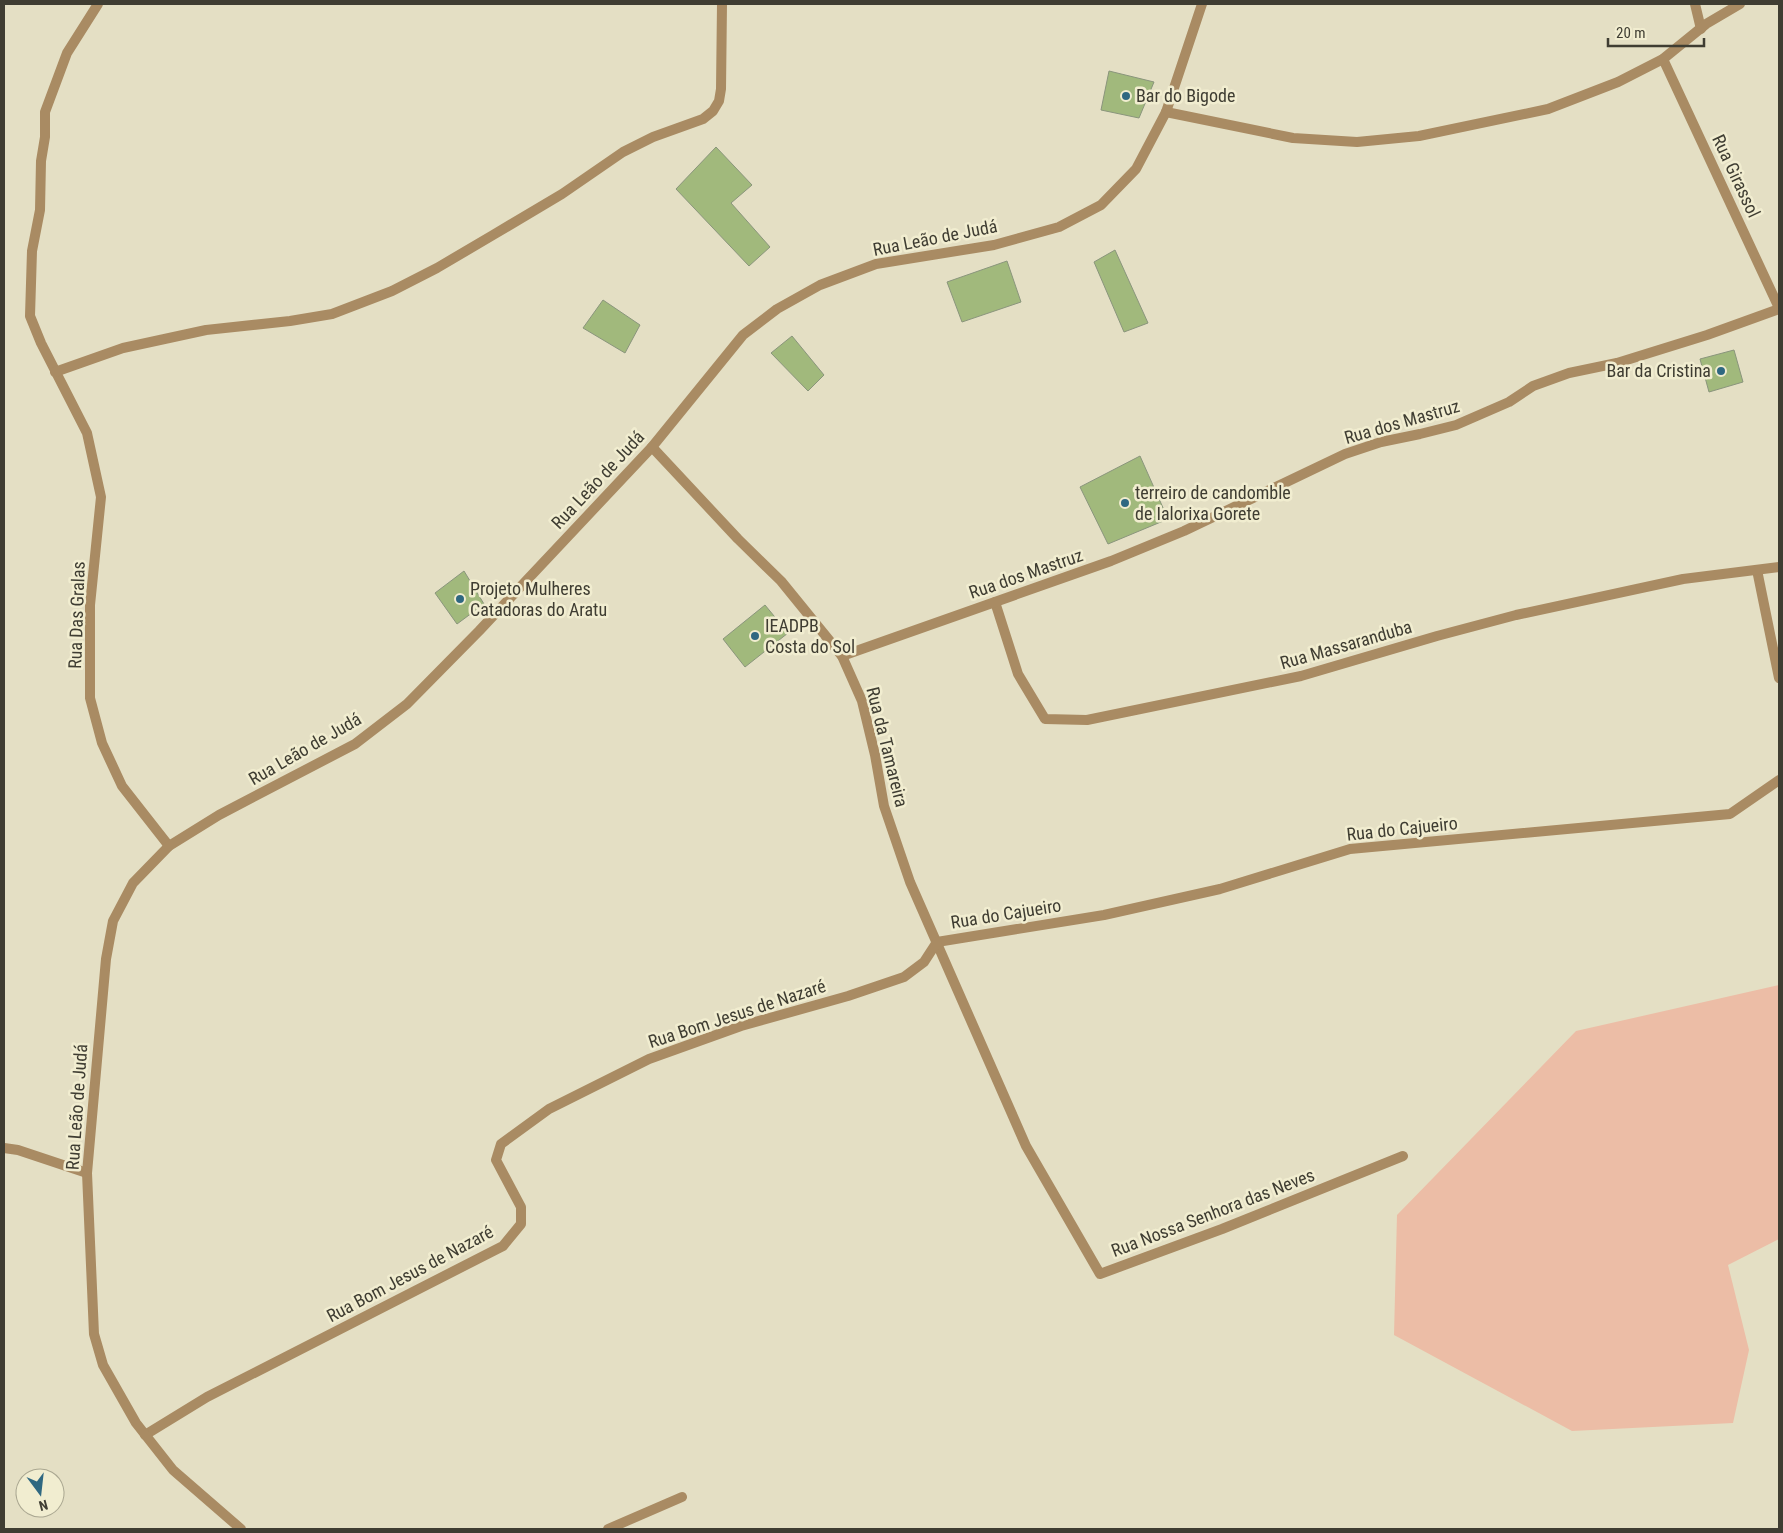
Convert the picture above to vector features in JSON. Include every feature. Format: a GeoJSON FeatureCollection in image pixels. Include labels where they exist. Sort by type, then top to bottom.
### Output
{"type":"FeatureCollection","features":[{"type":"Feature","properties":{"kind":"street","name":"Rua Das Gralas"},"geometry":{"type":"LineString","coordinates":[[98,4],[67,53],[45,112],[40,210],[32,251],[30,316],[55,372],[87,433],[101,498],[90,605],[90,698],[102,743],[122,786],[169,846]]}},
{"type":"Feature","properties":{"kind":"street"},"geometry":{"type":"LineString","coordinates":[[55,372],[123,348],[206,330],[290,321],[332,314],[392,291],[437,268],[562,194],[623,152],[653,137],[704,119],[714,112],[719,101],[721,89],[722,4]]}},
{"type":"Feature","properties":{"kind":"street","name":"Rua Leão de Judá"},"geometry":{"type":"LineString","coordinates":[[242,1529],[173,1470],[145,1435],[103,1365],[94,1334],[88,1173],[106,960],[113,921],[133,884],[169,846],[219,815],[355,744],[407,704],[480,631],[652,447],[743,335],[777,309],[820,285],[876,264],[994,245],[1059,227],[1101,205],[1136,169],[1166,112],[1202,4]]}},
{"type":"Feature","properties":{"kind":"street"},"geometry":{"type":"LineString","coordinates":[[1695,4],[1701,29]]}},
{"type":"Feature","properties":{"kind":"street"},"geometry":{"type":"LineString","coordinates":[[1166,112],[1294,138],[1357,142],[1418,136],[1548,109],[1618,82],[1663,59],[1701,29],[1740,4]]}},
{"type":"Feature","properties":{"kind":"street","name":"Rua Girassol"},"geometry":{"type":"LineString","coordinates":[[1663,59],[1779,308]]}},
{"type":"Feature","properties":{"kind":"street","name":"Rua dos Mastruz"},"geometry":{"type":"LineString","coordinates":[[842,656],[1110,561],[1184,531],[1345,454],[1382,442],[1456,425],[1509,402],[1533,386],[1569,373],[1617,363],[1707,335],[1779,308]]}},
{"type":"Feature","properties":{"kind":"street","name":"Rua da Tamareira"},"geometry":{"type":"LineString","coordinates":[[652,447],[738,539],[781,581],[842,656],[862,701],[875,755],[884,806],[910,882],[936,942]]}},
{"type":"Feature","properties":{"kind":"street","name":"Rua Massaranduba"},"geometry":{"type":"LineString","coordinates":[[995,602],[1018,674],[1045,719],[1087,720],[1301,676],[1516,615],[1683,578],[1779,567]]}},
{"type":"Feature","properties":{"kind":"street"},"geometry":{"type":"LineString","coordinates":[[1757,570],[1779,678]]}},
{"type":"Feature","properties":{"kind":"street","name":"Rua do Cajueiro"},"geometry":{"type":"LineString","coordinates":[[936,942],[1104,914],[1220,889],[1350,849],[1730,814],[1779,780]]}},
{"type":"Feature","properties":{"kind":"street","name":"Rua Nossa Senhora das Neves"},"geometry":{"type":"LineString","coordinates":[[936,942],[1026,1146],[1100,1274],[1222,1229],[1403,1156]]}},
{"type":"Feature","properties":{"kind":"street","name":"Rua Bom Jesus de Nazaré"},"geometry":{"type":"LineString","coordinates":[[145,1435],[207,1397],[503,1246],[521,1224],[521,1207],[496,1160],[501,1144],[549,1109],[649,1059],[741,1026],[904,978],[924,962],[936,942]]}},
{"type":"Feature","properties":{"kind":"street"},"geometry":{"type":"LineString","coordinates":[[4,1148],[18,1150],[88,1173]]}},
{"type":"Feature","properties":{"kind":"street"},"geometry":{"type":"LineString","coordinates":[[608,1529],[682,1497]]}},
{"type":"Feature","properties":{"kind":"shaded area"},"geometry":{"type":"Polygon","coordinates":[[[1779,985],[1779,1239],[1728,1265],[1749,1350],[1733,1423],[1572,1431],[1394,1335],[1397,1215],[1576,1031],[1779,985]]]}},
{"type":"Feature","properties":{"kind":"building","name":"Bar do Bigode"},"geometry":{"type":"Polygon","coordinates":[[[1109,71],[1154,82],[1139,118],[1101,110],[1109,71]]]}},
{"type":"Feature","properties":{"kind":"building"},"geometry":{"type":"Polygon","coordinates":[[[716,147],[752,185],[731,203],[770,247],[749,266],[676,189],[716,147]]]}},
{"type":"Feature","properties":{"kind":"building"},"geometry":{"type":"Polygon","coordinates":[[[1115,250],[1148,323],[1124,332],[1094,262],[1115,250]]]}},
{"type":"Feature","properties":{"kind":"building"},"geometry":{"type":"Polygon","coordinates":[[[1007,261],[1021,302],[962,322],[947,282],[1007,261]]]}},
{"type":"Feature","properties":{"kind":"building"},"geometry":{"type":"Polygon","coordinates":[[[603,300],[640,325],[625,353],[583,328],[603,300]]]}},
{"type":"Feature","properties":{"kind":"building"},"geometry":{"type":"Polygon","coordinates":[[[792,336],[824,375],[808,391],[771,353],[792,336]]]}},
{"type":"Feature","properties":{"kind":"building","name":"Bar da Cristina"},"geometry":{"type":"Polygon","coordinates":[[[1734,350],[1743,382],[1709,392],[1700,359],[1734,350]]]}},
{"type":"Feature","properties":{"kind":"building","name":"terreiro de candomble de Ialorixa Gorete"},"geometry":{"type":"Polygon","coordinates":[[[1140,456],[1168,519],[1108,544],[1080,487],[1140,456]]]}},
{"type":"Feature","properties":{"kind":"building","name":"Projeto Mulheres Catadoras do Aratu"},"geometry":{"type":"Polygon","coordinates":[[[464,571],[484,604],[457,624],[435,593],[464,571]]]}},
{"type":"Feature","properties":{"kind":"building","name":"IEADPB Costa do Sol"},"geometry":{"type":"Polygon","coordinates":[[[765,605],[788,633],[745,667],[723,639],[765,605]]]}},
{"type":"Feature","properties":{"kind":"place","name":"Bar do Bigode"},"geometry":{"type":"Point","coordinates":[1126,96]}},
{"type":"Feature","properties":{"kind":"place","name":"Bar da Cristina"},"geometry":{"type":"Point","coordinates":[1721,371]}},
{"type":"Feature","properties":{"kind":"place","name":"terreiro de candomble de Ialorixa Gorete"},"geometry":{"type":"Point","coordinates":[1125,503]}},
{"type":"Feature","properties":{"kind":"place","name":"Projeto Mulheres Catadoras do Aratu"},"geometry":{"type":"Point","coordinates":[460,599]}},
{"type":"Feature","properties":{"kind":"place","name":"IEADPB Costa do Sol"},"geometry":{"type":"Point","coordinates":[755,636]}}]}
